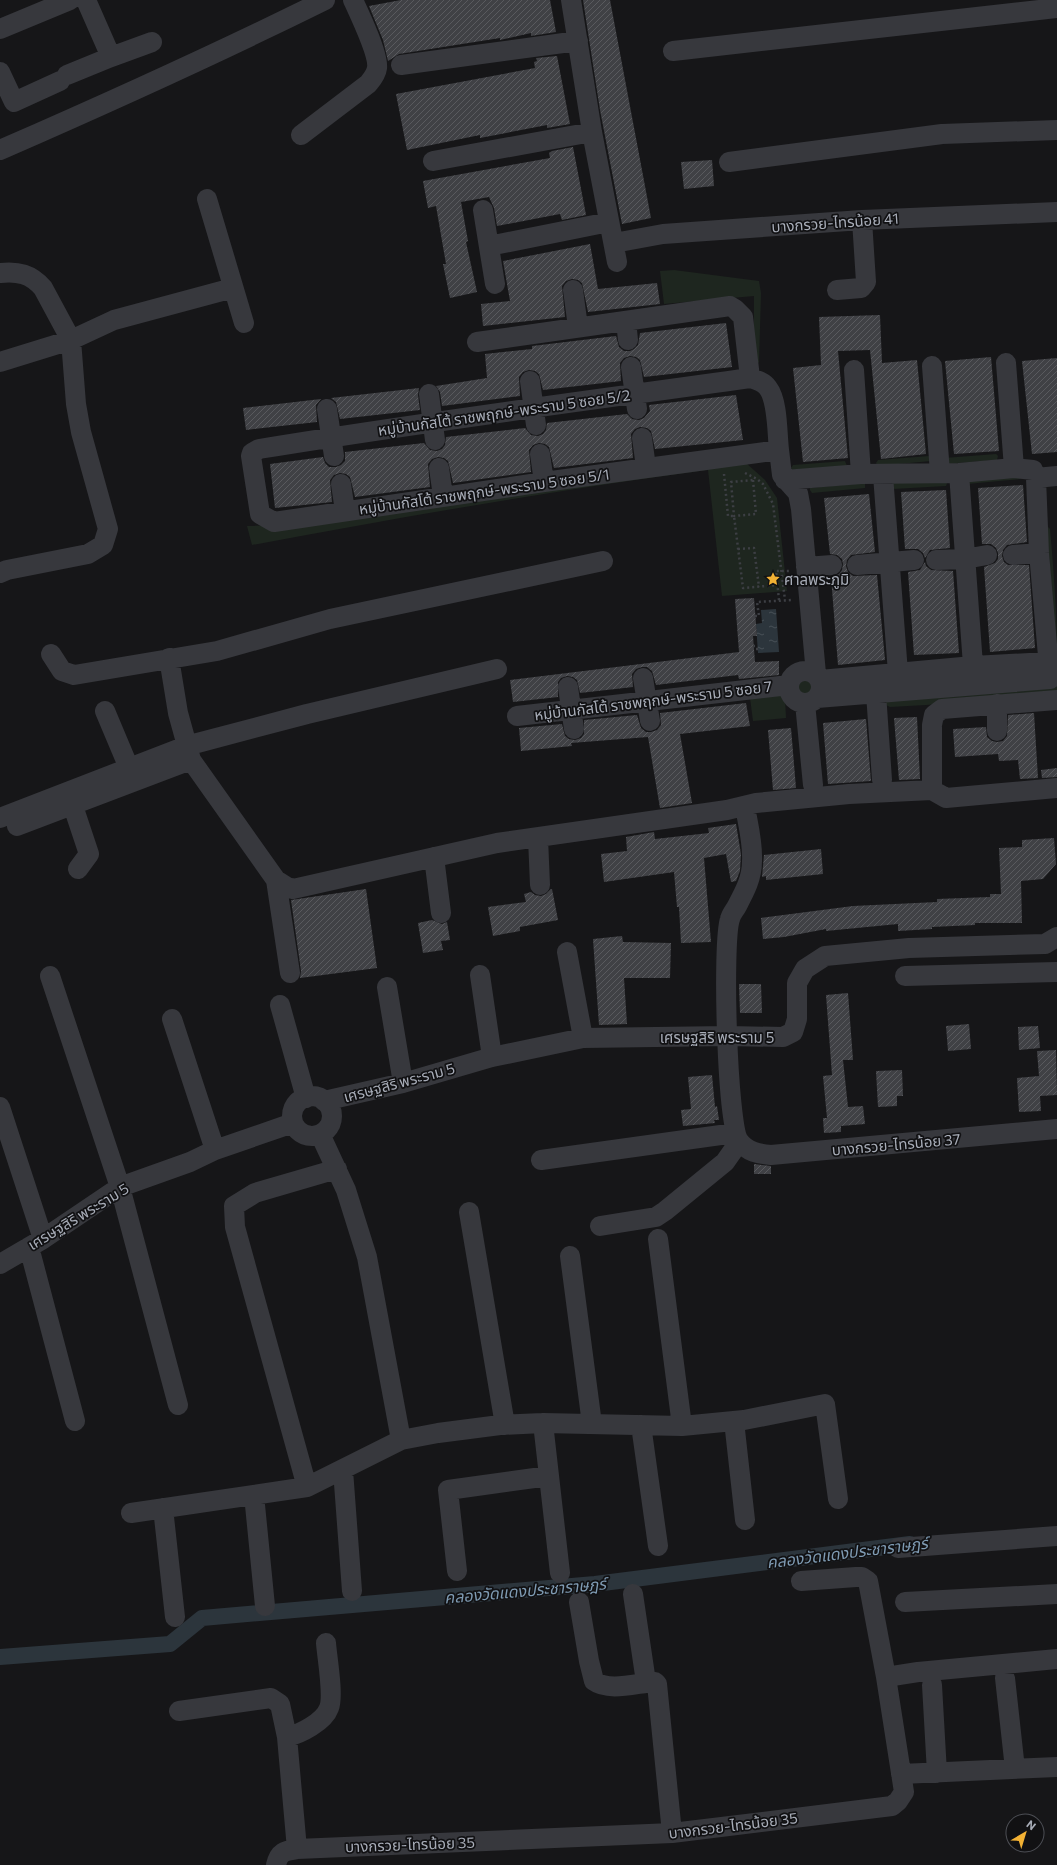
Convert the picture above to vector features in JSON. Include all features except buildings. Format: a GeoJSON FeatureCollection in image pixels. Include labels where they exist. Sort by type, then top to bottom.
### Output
{"type":"FeatureCollection","features":[{"type":"Feature","properties":{"kind":"street"},"geometry":{"type":"LineString","coordinates":[[0,29],[70,0]]}},
{"type":"Feature","properties":{"kind":"street"},"geometry":{"type":"LineString","coordinates":[[86,0],[111,57]]}},
{"type":"Feature","properties":{"kind":"street"},"geometry":{"type":"LineString","coordinates":[[0,150],[105,104],[325,0]]}},
{"type":"Feature","properties":{"kind":"street"},"geometry":{"type":"LineString","coordinates":[[301,135],[368,84],[374,77],[377,67],[374,51],[353,0]]}},
{"type":"Feature","properties":{"kind":"street"},"geometry":{"type":"LineString","coordinates":[[571,0],[592,132],[617,262]]}},
{"type":"Feature","properties":{"kind":"street"},"geometry":{"type":"LineString","coordinates":[[673,51],[1057,8]]}},
{"type":"Feature","properties":{"kind":"street"},"geometry":{"type":"LineString","coordinates":[[401,65],[578,41]]}},
{"type":"Feature","properties":{"kind":"street"},"geometry":{"type":"LineString","coordinates":[[0,72],[7,106],[63,78],[111,57],[152,42]]}},
{"type":"Feature","properties":{"kind":"street"},"geometry":{"type":"LineString","coordinates":[[729,162],[942,134],[1057,130]]}},
{"type":"Feature","properties":{"kind":"street"},"geometry":{"type":"LineString","coordinates":[[433,161],[592,132]]}},
{"type":"Feature","properties":{"kind":"street"},"geometry":{"type":"LineString","coordinates":[[207,199],[244,323]]}},
{"type":"Feature","properties":{"kind":"street"},"geometry":{"type":"LineString","coordinates":[[483,210],[495,284]]}},
{"type":"Feature","properties":{"kind":"street","name":"บางกรวย-ไทรน้อย 41"},"geometry":{"type":"LineString","coordinates":[[614,243],[663,234],[862,220],[1057,212]]}},
{"type":"Feature","properties":{"kind":"street"},"geometry":{"type":"LineString","coordinates":[[837,290],[861,288],[866,282],[862,220]]}},
{"type":"Feature","properties":{"kind":"street"},"geometry":{"type":"LineString","coordinates":[[489,246],[609,222]]}},
{"type":"Feature","properties":{"kind":"street"},"geometry":{"type":"LineString","coordinates":[[0,273],[20,273],[37,281],[43,288],[71,340],[76,404],[81,432],[108,529],[107,537],[103,545],[88,554],[8,570],[0,573]]}},
{"type":"Feature","properties":{"kind":"street"},"geometry":{"type":"LineString","coordinates":[[0,362],[71,340],[114,320],[233,288]]}},
{"type":"Feature","properties":{"kind":"street"},"geometry":{"type":"LineString","coordinates":[[573,290],[578,327]]}},
{"type":"Feature","properties":{"kind":"street"},"geometry":{"type":"LineString","coordinates":[[477,342],[524,343],[578,327],[627,330],[730,306],[735,308],[743,317],[750,378],[760,380],[768,387],[773,397],[780,470],[785,480],[794,487],[799,495],[806,567],[814,689],[812,785]]}},
{"type":"Feature","properties":{"kind":"street"},"geometry":{"type":"LineString","coordinates":[[1006,363],[1014,468]]}},
{"type":"Feature","properties":{"kind":"street"},"geometry":{"type":"LineString","coordinates":[[932,366],[949,473],[965,559],[974,676]]}},
{"type":"Feature","properties":{"kind":"street"},"geometry":{"type":"LineString","coordinates":[[631,367],[636,402]]}},
{"type":"Feature","properties":{"kind":"street"},"geometry":{"type":"LineString","coordinates":[[854,370],[861,474]]}},
{"type":"Feature","properties":{"kind":"street","name":"หมู่บ้านกัสโต้ ราชพฤกษ์-พระราม 5 ซอย 5/2"},"geometry":{"type":"LineString","coordinates":[[259,449],[333,446],[636,402],[750,378]]}},
{"type":"Feature","properties":{"kind":"street"},"geometry":{"type":"LineString","coordinates":[[530,381],[535,416]]}},
{"type":"Feature","properties":{"kind":"street"},"geometry":{"type":"LineString","coordinates":[[429,394],[434,431]]}},
{"type":"Feature","properties":{"kind":"street"},"geometry":{"type":"LineString","coordinates":[[327,409],[333,446]]}},
{"type":"Feature","properties":{"kind":"street"},"geometry":{"type":"LineString","coordinates":[[642,438],[646,467]]}},
{"type":"Feature","properties":{"kind":"street","name":"หมู่บ้านกัสโต้ ราชพฤกษ์-พระราม 5 ซอย 5/1"},"geometry":{"type":"LineString","coordinates":[[259,449],[252,453],[251,460],[260,514],[274,522],[646,467],[779,450]]}},
{"type":"Feature","properties":{"kind":"street"},"geometry":{"type":"LineString","coordinates":[[540,454],[544,482]]}},
{"type":"Feature","properties":{"kind":"street"},"geometry":{"type":"LineString","coordinates":[[439,468],[443,496]]}},
{"type":"Feature","properties":{"kind":"street"},"geometry":{"type":"LineString","coordinates":[[785,480],[861,474],[883,475],[949,473],[1014,468],[1030,468],[1033,470],[1036,478],[1039,553],[1053,670],[814,689],[793,698],[789,685],[793,676],[801,671],[807,670],[814,689]]}},
{"type":"Feature","properties":{"kind":"street"},"geometry":{"type":"LineString","coordinates":[[883,475],[899,683]]}},
{"type":"Feature","properties":{"kind":"street"},"geometry":{"type":"LineString","coordinates":[[1036,478],[1057,476]]}},
{"type":"Feature","properties":{"kind":"street"},"geometry":{"type":"LineString","coordinates":[[341,484],[345,511]]}},
{"type":"Feature","properties":{"kind":"street"},"geometry":{"type":"LineString","coordinates":[[1013,555],[1039,553]]}},
{"type":"Feature","properties":{"kind":"street"},"geometry":{"type":"LineString","coordinates":[[936,560],[965,559],[987,555]]}},
{"type":"Feature","properties":{"kind":"street"},"geometry":{"type":"LineString","coordinates":[[857,564],[914,560]]}},
{"type":"Feature","properties":{"kind":"street"},"geometry":{"type":"LineString","coordinates":[[51,654],[62,671],[74,675],[216,651],[330,620],[603,561]]}},
{"type":"Feature","properties":{"kind":"street"},"geometry":{"type":"LineString","coordinates":[[806,567],[832,565]]}},
{"type":"Feature","properties":{"kind":"street"},"geometry":{"type":"LineString","coordinates":[[169,658],[171,680],[189,753],[276,880],[287,888],[298,889],[497,843],[745,807],[756,803],[849,794],[932,790],[946,798],[1057,788]]}},
{"type":"Feature","properties":{"kind":"street"},"geometry":{"type":"LineString","coordinates":[[0,818],[129,768],[189,753],[307,714],[497,669]]}},
{"type":"Feature","properties":{"kind":"street"},"geometry":{"type":"LineString","coordinates":[[643,678],[650,721]]}},
{"type":"Feature","properties":{"kind":"street"},"geometry":{"type":"LineString","coordinates":[[814,689],[876,693],[899,683]]}},
{"type":"Feature","properties":{"kind":"street","name":"หมู่บ้านกัสโต้ ราชพฤกษ์-พระราม 5 ซอย 7"},"geometry":{"type":"LineString","coordinates":[[517,716],[789,685]]}},
{"type":"Feature","properties":{"kind":"street"},"geometry":{"type":"LineString","coordinates":[[568,687],[574,729]]}},
{"type":"Feature","properties":{"kind":"street"},"geometry":{"type":"LineString","coordinates":[[876,693],[882,780]]}},
{"type":"Feature","properties":{"kind":"street"},"geometry":{"type":"LineString","coordinates":[[932,790],[932,725],[934,715],[942,709],[1057,700]]}},
{"type":"Feature","properties":{"kind":"street"},"geometry":{"type":"LineString","coordinates":[[997,704],[997,731]]}},
{"type":"Feature","properties":{"kind":"street"},"geometry":{"type":"LineString","coordinates":[[105,710],[129,768]]}},
{"type":"Feature","properties":{"kind":"street"},"geometry":{"type":"LineString","coordinates":[[0,832],[73,806],[189,753]]}},
{"type":"Feature","properties":{"kind":"street"},"geometry":{"type":"LineString","coordinates":[[73,806],[89,854],[78,869]]}},
{"type":"Feature","properties":{"kind":"street"},"geometry":{"type":"LineString","coordinates":[[600,1226],[656,1217],[665,1212],[725,1162],[737,1138],[729,1077],[725,957],[729,919],[748,886],[752,861],[745,807]]}},
{"type":"Feature","properties":{"kind":"street"},"geometry":{"type":"LineString","coordinates":[[538,838],[540,885]]}},
{"type":"Feature","properties":{"kind":"street"},"geometry":{"type":"LineString","coordinates":[[434,857],[441,913]]}},
{"type":"Feature","properties":{"kind":"street"},"geometry":{"type":"LineString","coordinates":[[276,880],[290,973]]}},
{"type":"Feature","properties":{"kind":"street","name":"เศรษฐสิริ พระราม 5"},"geometry":{"type":"LineString","coordinates":[[315,1099],[403,1083],[492,1057],[584,1038],[728,1036],[783,1038],[793,1032],[797,1019],[797,984],[805,969],[825,956],[909,948],[1045,944],[1057,937]]}},
{"type":"Feature","properties":{"kind":"street"},"geometry":{"type":"LineString","coordinates":[[568,952],[584,1038]]}},
{"type":"Feature","properties":{"kind":"street"},"geometry":{"type":"LineString","coordinates":[[905,976],[1057,972]]}},
{"type":"Feature","properties":{"kind":"street"},"geometry":{"type":"LineString","coordinates":[[480,975],[492,1057]]}},
{"type":"Feature","properties":{"kind":"street"},"geometry":{"type":"LineString","coordinates":[[50,976],[120,1187],[178,1405]]}},
{"type":"Feature","properties":{"kind":"street"},"geometry":{"type":"LineString","coordinates":[[388,987],[403,1083]]}},
{"type":"Feature","properties":{"kind":"street"},"geometry":{"type":"LineString","coordinates":[[280,1005],[315,1099],[296,1105],[292,1117],[293,1123],[302,1133],[308,1136],[320,1134],[346,1190],[367,1257],[401,1440]]}},
{"type":"Feature","properties":{"kind":"street"},"geometry":{"type":"LineString","coordinates":[[172,1019],[215,1150]]}},
{"type":"Feature","properties":{"kind":"street","name":"เศรษฐสิริ พระราม 5"},"geometry":{"type":"LineString","coordinates":[[315,1099],[331,1112],[329,1125],[320,1134]]}},
{"type":"Feature","properties":{"kind":"street"},"geometry":{"type":"LineString","coordinates":[[0,1107],[36,1243],[75,1421]]}},
{"type":"Feature","properties":{"kind":"street","name":"เศรษฐสิริ พระราม 5"},"geometry":{"type":"LineString","coordinates":[[0,1264],[36,1243],[120,1187],[190,1162],[215,1150],[293,1123]]}},
{"type":"Feature","properties":{"kind":"street","name":"บางกรวย-ไทรน้อย 37"},"geometry":{"type":"LineString","coordinates":[[737,1138],[747,1149],[758,1154],[771,1155],[1057,1129]]}},
{"type":"Feature","properties":{"kind":"street"},"geometry":{"type":"LineString","coordinates":[[541,1160],[737,1138]]}},
{"type":"Feature","properties":{"kind":"street"},"geometry":{"type":"LineString","coordinates":[[307,1486],[235,1227],[234,1206],[255,1193],[337,1168]]}},
{"type":"Feature","properties":{"kind":"street"},"geometry":{"type":"LineString","coordinates":[[469,1212],[506,1425]]}},
{"type":"Feature","properties":{"kind":"street"},"geometry":{"type":"LineString","coordinates":[[658,1239],[682,1426]]}},
{"type":"Feature","properties":{"kind":"street"},"geometry":{"type":"LineString","coordinates":[[570,1256],[592,1424]]}},
{"type":"Feature","properties":{"kind":"street"},"geometry":{"type":"LineString","coordinates":[[131,1513],[307,1486],[343,1470],[401,1440],[438,1433],[506,1425],[543,1423],[682,1426],[734,1421],[825,1404],[838,1499]]}},
{"type":"Feature","properties":{"kind":"street"},"geometry":{"type":"LineString","coordinates":[[734,1421],[745,1520]]}},
{"type":"Feature","properties":{"kind":"street"},"geometry":{"type":"LineString","coordinates":[[543,1423],[560,1573]]}},
{"type":"Feature","properties":{"kind":"street"},"geometry":{"type":"LineString","coordinates":[[641,1425],[658,1546]]}},
{"type":"Feature","properties":{"kind":"street"},"geometry":{"type":"LineString","coordinates":[[343,1470],[352,1591]]}},
{"type":"Feature","properties":{"kind":"street"},"geometry":{"type":"LineString","coordinates":[[457,1571],[448,1490],[549,1476]]}},
{"type":"Feature","properties":{"kind":"street"},"geometry":{"type":"LineString","coordinates":[[254,1495],[265,1606]]}},
{"type":"Feature","properties":{"kind":"street"},"geometry":{"type":"LineString","coordinates":[[163,1508],[175,1617]]}},
{"type":"Feature","properties":{"kind":"street"},"geometry":{"type":"LineString","coordinates":[[898,1548],[1057,1536]]}},
{"type":"Feature","properties":{"kind":"street","name":"บางกรวย-ไทรน้อย 35"},"geometry":{"type":"LineString","coordinates":[[276,1865],[277,1859],[283,1851],[297,1849],[672,1833],[892,1806],[898,1801],[904,1792],[886,1677],[868,1581],[862,1577],[856,1577],[801,1581]]}},
{"type":"Feature","properties":{"kind":"street"},"geometry":{"type":"LineString","coordinates":[[633,1594],[646,1682]]}},
{"type":"Feature","properties":{"kind":"street"},"geometry":{"type":"LineString","coordinates":[[905,1602],[1057,1594]]}},
{"type":"Feature","properties":{"kind":"street"},"geometry":{"type":"LineString","coordinates":[[579,1602],[589,1662],[594,1681],[600,1684],[614,1686],[646,1682],[655,1682],[657,1684],[672,1833]]}},
{"type":"Feature","properties":{"kind":"street"},"geometry":{"type":"LineString","coordinates":[[287,1737],[307,1730],[320,1719],[329,1708],[330,1693],[326,1643]]}},
{"type":"Feature","properties":{"kind":"street"},"geometry":{"type":"LineString","coordinates":[[886,1677],[918,1672],[1057,1659]]}},
{"type":"Feature","properties":{"kind":"street"},"geometry":{"type":"LineString","coordinates":[[1005,1678],[1016,1770]]}},
{"type":"Feature","properties":{"kind":"street"},"geometry":{"type":"LineString","coordinates":[[932,1685],[937,1773]]}},
{"type":"Feature","properties":{"kind":"street"},"geometry":{"type":"LineString","coordinates":[[179,1711],[271,1698],[280,1704],[287,1737],[297,1849]]}},
{"type":"Feature","properties":{"kind":"street"},"geometry":{"type":"LineString","coordinates":[[902,1774],[1057,1767]]}},
{"type":"Feature","properties":{"kind":"path"},"geometry":{"type":"LineString","coordinates":[[742,472],[757,479],[769,494],[773,504],[785,600],[758,602],[759,616],[755,616]]}},
{"type":"Feature","properties":{"kind":"path"},"geometry":{"type":"LineString","coordinates":[[730,473],[724,474],[728,516],[734,516],[756,514],[753,480],[731,482],[734,516],[743,588],[778,585]]}},
{"type":"Feature","properties":{"kind":"path"},"geometry":{"type":"LineString","coordinates":[[738,549],[754,548],[759,587]]}},
{"type":"Feature","properties":{"kind":"path"},"geometry":{"type":"LineString","coordinates":[[779,600],[776,571],[782,571]]}},
{"type":"Feature","properties":{"kind":"shaded area"},"geometry":{"type":"Polygon","coordinates":[[[674,270],[759,281],[761,293],[759,363],[754,358],[754,296],[664,304],[660,271],[674,270]]]}},
{"type":"Feature","properties":{"kind":"shaded area"},"geometry":{"type":"Polygon","coordinates":[[[996,454],[998,456],[997,460],[944,464],[944,458],[996,454]]]}},
{"type":"Feature","properties":{"kind":"shaded area"},"geometry":{"type":"Polygon","coordinates":[[[929,456],[931,461],[878,466],[876,463],[878,460],[929,456]]]}},
{"type":"Feature","properties":{"kind":"shaded area"},"geometry":{"type":"Polygon","coordinates":[[[845,461],[847,466],[792,470],[791,468],[793,465],[845,461]]]}},
{"type":"Feature","properties":{"kind":"shaded area"},"geometry":{"type":"Polygon","coordinates":[[[746,463],[765,480],[777,498],[787,591],[722,596],[708,470],[479,504],[252,545],[247,526],[280,525],[746,463]]]}},
{"type":"Feature","properties":{"kind":"shaded area"},"geometry":{"type":"Polygon","coordinates":[[[1021,478],[967,484],[965,479],[1021,478]]]}},
{"type":"Feature","properties":{"kind":"shaded area"},"geometry":{"type":"Polygon","coordinates":[[[865,483],[865,488],[812,493],[810,490],[810,488],[865,483]]]}},
{"type":"Feature","properties":{"kind":"shaded area"},"geometry":{"type":"Polygon","coordinates":[[[892,483],[947,483],[946,486],[893,489],[892,483]]]}},
{"type":"Feature","properties":{"kind":"shaded area"},"geometry":{"type":"Polygon","coordinates":[[[1048,527],[1050,529],[1054,578],[1057,659],[1047,528],[1048,527]]]}},
{"type":"Feature","properties":{"kind":"shaded area"},"geometry":{"type":"Polygon","coordinates":[[[805,678],[811,681],[814,687],[811,693],[805,696],[799,693],[796,687],[799,681],[805,678]]]}},
{"type":"Feature","properties":{"kind":"shaded area"},"geometry":{"type":"Polygon","coordinates":[[[1057,685],[1057,693],[926,705],[890,707],[886,705],[886,700],[1057,685]]]}},
{"type":"Feature","properties":{"kind":"shaded area"},"geometry":{"type":"Polygon","coordinates":[[[779,694],[785,699],[786,718],[753,721],[750,698],[779,694]]]}},
{"type":"Feature","properties":{"kind":"water"},"geometry":{"type":"Polygon","coordinates":[[[776,609],[779,652],[758,653],[756,624],[762,623],[761,610],[776,609]]]}},
{"type":"Feature","properties":{"kind":"waterway","name":"คลองวัดแดงประชาราษฎร์"},"geometry":{"type":"LineString","coordinates":[[0,1657],[170,1644],[202,1618],[595,1584],[910,1544]]}},
{"type":"Feature","properties":{"kind":"place","name":"ศาลพระภูมิ"},"geometry":{"type":"Point","coordinates":[773,579]}}]}
